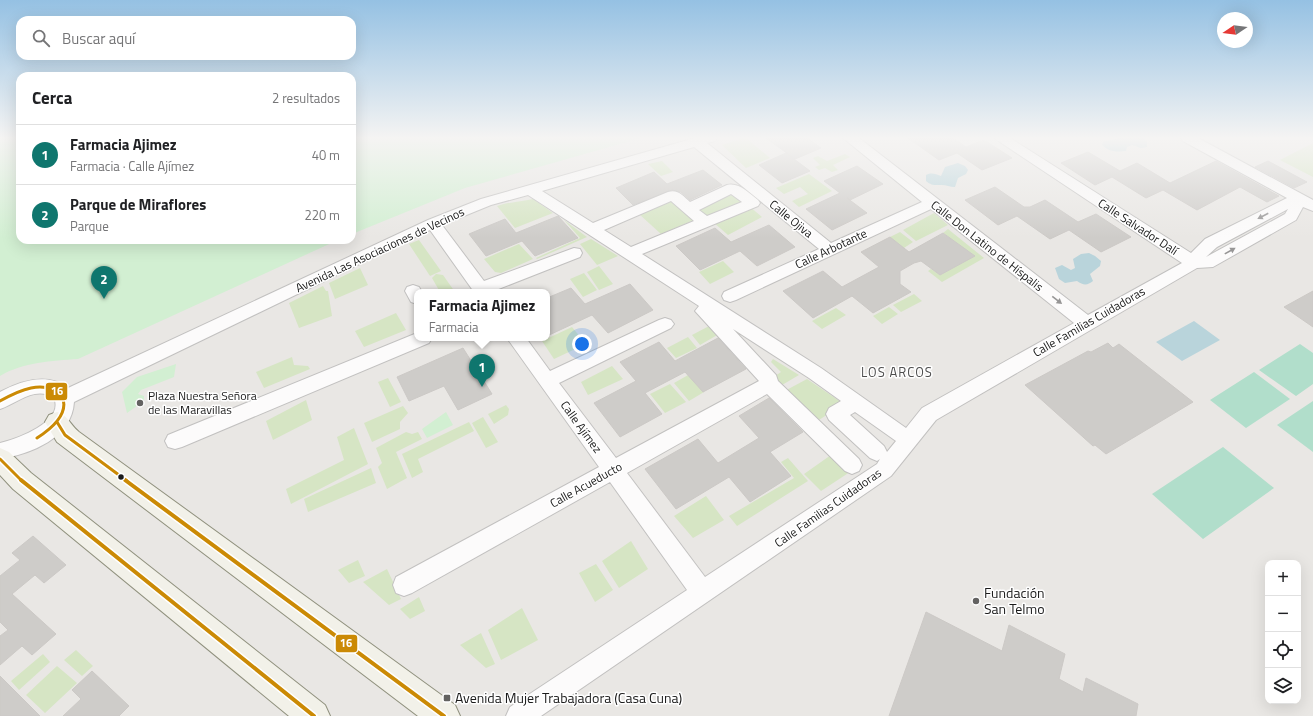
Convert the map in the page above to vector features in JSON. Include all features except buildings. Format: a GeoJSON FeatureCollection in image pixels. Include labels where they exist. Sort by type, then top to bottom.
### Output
{"type":"FeatureCollection","features":[{"type":"Feature","properties":{"kind":"street","name":"Avenida Las Asociaciones de Vecinos"},"geometry":{"type":"LineString","coordinates":[[0,451],[18,448],[44,434],[60,410],[433,223],[486,202],[595,171]]}},
{"type":"Feature","properties":{"kind":"street","name":"Calle Ojiva"},"geometry":{"type":"LineString","coordinates":[[739,171],[830,250]]}},
{"type":"Feature","properties":{"kind":"street","name":"Calle Don Latino de Híspalis"},"geometry":{"type":"LineString","coordinates":[[892,171],[1087,324]]}},
{"type":"Feature","properties":{"kind":"street","name":"Calle Salvador Dalí"},"geometry":{"type":"LineString","coordinates":[[1053,171],[1194,263]]}},
{"type":"Feature","properties":{"kind":"street"},"geometry":{"type":"LineString","coordinates":[[1249,171],[1313,206]]}},
{"type":"Feature","properties":{"kind":"street"},"geometry":{"type":"LineString","coordinates":[[630,253],[753,203],[732,188],[689,209]]}},
{"type":"Feature","properties":{"kind":"street"},"geometry":{"type":"LineString","coordinates":[[531,190],[815,373],[900,434]]}},
{"type":"Feature","properties":{"kind":"street"},"geometry":{"type":"LineString","coordinates":[[593,229],[673,194],[705,223]]}},
{"type":"Feature","properties":{"kind":"street","name":"Calle Familias Cuidadoras"},"geometry":{"type":"LineString","coordinates":[[519,716],[703,594],[884,470],[929,414],[1194,263],[1207,263],[1291,217],[1295,210],[1298,198]]}},
{"type":"Feature","properties":{"kind":"street","name":"Calle Arbotante"},"geometry":{"type":"LineString","coordinates":[[730,296],[932,203]]}},
{"type":"Feature","properties":{"kind":"street"},"geometry":{"type":"LineString","coordinates":[[433,223],[481,289]]}},
{"type":"Feature","properties":{"kind":"street"},"geometry":{"type":"LineString","coordinates":[[484,289],[574,253]]}},
{"type":"Feature","properties":{"kind":"street"},"geometry":{"type":"LineString","coordinates":[[691,293],[686,295],[715,320],[769,382],[852,464]]}},
{"type":"Feature","properties":{"kind":"street"},"geometry":{"type":"LineString","coordinates":[[548,380],[665,324]]}},
{"type":"Feature","properties":{"kind":"street"},"geometry":{"type":"LineString","coordinates":[[175,441],[416,341]]}},
{"type":"Feature","properties":{"kind":"street","name":"Calle Ajímez"},"geometry":{"type":"LineString","coordinates":[[518,341],[703,594]]}},
{"type":"Feature","properties":{"kind":"street","name":"Calle Acueducto"},"geometry":{"type":"LineString","coordinates":[[404,585],[769,382]]}},
{"type":"Feature","properties":{"kind":"street"},"geometry":{"type":"LineString","coordinates":[[0,401],[14,393],[41,386],[56,389],[61,393],[60,410],[65,435],[444,716]]}},
{"type":"Feature","properties":{"kind":"street"},"geometry":{"type":"LineString","coordinates":[[819,424],[855,402]]}},
{"type":"Feature","properties":{"kind":"street"},"geometry":{"type":"LineString","coordinates":[[836,414],[876,452]]}},
{"type":"Feature","properties":{"kind":"street"},"geometry":{"type":"LineString","coordinates":[[0,459],[22,482],[314,716]]}},
{"type":"Feature","properties":{"kind":"green space"},"geometry":{"type":"Polygon","coordinates":[[[0,171],[16,171],[16,244],[329,244],[78,359],[28,365],[9,371],[0,376],[0,171]]]}},
{"type":"Feature","properties":{"kind":"green space"},"geometry":{"type":"Polygon","coordinates":[[[356,171],[523,171],[465,188],[356,232],[356,171]]]}},
{"type":"Feature","properties":{"kind":"green space"},"geometry":{"type":"Polygon","coordinates":[[[656,171],[673,172],[661,176],[656,171]]]}},
{"type":"Feature","properties":{"kind":"green space"},"geometry":{"type":"Polygon","coordinates":[[[1302,171],[1313,171],[1313,177],[1302,171]]]}},
{"type":"Feature","properties":{"kind":"green space"},"geometry":{"type":"Polygon","coordinates":[[[809,174],[832,191],[799,207],[792,201],[808,194],[800,187],[784,194],[776,188],[809,174]]]}},
{"type":"Feature","properties":{"kind":"green space"},"geometry":{"type":"Polygon","coordinates":[[[734,194],[746,204],[708,220],[695,210],[734,194]]]}},
{"type":"Feature","properties":{"kind":"green space"},"geometry":{"type":"Polygon","coordinates":[[[677,198],[699,218],[661,234],[639,214],[677,198]]]}},
{"type":"Feature","properties":{"kind":"green space"},"geometry":{"type":"Polygon","coordinates":[[[533,199],[553,213],[515,228],[497,206],[506,204],[533,199]]]}},
{"type":"Feature","properties":{"kind":"green space"},"geometry":{"type":"Polygon","coordinates":[[[749,206],[762,217],[728,235],[713,222],[749,206]]]}},
{"type":"Feature","properties":{"kind":"green space"},"geometry":{"type":"Polygon","coordinates":[[[934,213],[948,225],[916,241],[903,230],[934,213]]]}},
{"type":"Feature","properties":{"kind":"green space"},"geometry":{"type":"Polygon","coordinates":[[[564,220],[587,237],[537,259],[536,258],[580,238],[564,220]]]}},
{"type":"Feature","properties":{"kind":"green space"},"geometry":{"type":"Polygon","coordinates":[[[948,229],[984,258],[942,282],[928,271],[931,269],[940,275],[974,256],[943,233],[948,229]]]}},
{"type":"Feature","properties":{"kind":"green space"},"geometry":{"type":"Polygon","coordinates":[[[900,232],[913,242],[901,250],[890,237],[900,232]]]}},
{"type":"Feature","properties":{"kind":"green space"},"geometry":{"type":"Polygon","coordinates":[[[591,239],[618,256],[597,265],[580,244],[591,239]]]}},
{"type":"Feature","properties":{"kind":"green space"},"geometry":{"type":"Polygon","coordinates":[[[419,240],[441,271],[430,276],[409,244],[419,240]]]}},
{"type":"Feature","properties":{"kind":"green space"},"geometry":{"type":"Polygon","coordinates":[[[519,244],[533,259],[501,273],[495,272],[484,259],[519,244]]]}},
{"type":"Feature","properties":{"kind":"green space"},"geometry":{"type":"Polygon","coordinates":[[[723,261],[734,272],[710,284],[699,272],[723,261]]]}},
{"type":"Feature","properties":{"kind":"green space"},"geometry":{"type":"Polygon","coordinates":[[[599,266],[613,284],[599,290],[587,272],[599,266]]]}},
{"type":"Feature","properties":{"kind":"green space"},"geometry":{"type":"Polygon","coordinates":[[[360,268],[368,285],[335,299],[329,283],[360,268]]]}},
{"type":"Feature","properties":{"kind":"green space"},"geometry":{"type":"Polygon","coordinates":[[[584,273],[597,290],[583,297],[570,279],[584,273]]]}},
{"type":"Feature","properties":{"kind":"green space"},"geometry":{"type":"Polygon","coordinates":[[[436,274],[443,275],[453,289],[438,289],[432,278],[436,274]]]}},
{"type":"Feature","properties":{"kind":"green space"},"geometry":{"type":"Polygon","coordinates":[[[323,286],[326,291],[328,291],[332,316],[299,328],[289,303],[323,286]]]}},
{"type":"Feature","properties":{"kind":"green space"},"geometry":{"type":"Polygon","coordinates":[[[914,294],[922,301],[901,312],[893,305],[914,294]]]}},
{"type":"Feature","properties":{"kind":"green space"},"geometry":{"type":"Polygon","coordinates":[[[889,307],[898,314],[882,324],[873,316],[889,307]]]}},
{"type":"Feature","properties":{"kind":"green space"},"geometry":{"type":"Polygon","coordinates":[[[836,308],[846,315],[822,329],[812,321],[836,308]]]}},
{"type":"Feature","properties":{"kind":"green space"},"geometry":{"type":"Polygon","coordinates":[[[396,313],[406,330],[364,347],[355,331],[396,313]]]}},
{"type":"Feature","properties":{"kind":"green space"},"geometry":{"type":"Polygon","coordinates":[[[711,325],[719,334],[700,345],[692,335],[711,325]]]}},
{"type":"Feature","properties":{"kind":"green space"},"geometry":{"type":"Polygon","coordinates":[[[572,327],[586,344],[554,359],[542,341],[550,341],[550,337],[572,327]]]}},
{"type":"Feature","properties":{"kind":"green space"},"geometry":{"type":"Polygon","coordinates":[[[688,337],[697,348],[676,358],[667,348],[688,337]]]}},
{"type":"Feature","properties":{"kind":"green space"},"geometry":{"type":"Polygon","coordinates":[[[1300,344],[1313,353],[1313,384],[1296,396],[1259,370],[1300,344]]]}},
{"type":"Feature","properties":{"kind":"green space"},"geometry":{"type":"Polygon","coordinates":[[[292,357],[294,365],[308,366],[310,369],[264,388],[256,372],[292,357]]]}},
{"type":"Feature","properties":{"kind":"green space"},"geometry":{"type":"Polygon","coordinates":[[[773,359],[799,375],[777,388],[769,380],[781,372],[771,362],[773,359]]]}},
{"type":"Feature","properties":{"kind":"green space"},"geometry":{"type":"Polygon","coordinates":[[[176,364],[174,377],[141,390],[138,394],[144,396],[144,401],[127,413],[122,392],[137,377],[176,364]]]}},
{"type":"Feature","properties":{"kind":"green space"},"geometry":{"type":"Polygon","coordinates":[[[612,366],[623,379],[588,395],[581,382],[612,366]]]}},
{"type":"Feature","properties":{"kind":"green space"},"geometry":{"type":"Polygon","coordinates":[[[1254,372],[1290,399],[1246,428],[1210,400],[1254,372]]]}},
{"type":"Feature","properties":{"kind":"green space"},"geometry":{"type":"Polygon","coordinates":[[[690,374],[704,392],[689,401],[674,383],[690,374]]]}},
{"type":"Feature","properties":{"kind":"green space"},"geometry":{"type":"Polygon","coordinates":[[[388,378],[401,402],[390,407],[378,382],[388,378]]]}},
{"type":"Feature","properties":{"kind":"green space"},"geometry":{"type":"Polygon","coordinates":[[[807,379],[844,404],[811,425],[779,394],[807,379]]]}},
{"type":"Feature","properties":{"kind":"green space"},"geometry":{"type":"Polygon","coordinates":[[[670,384],[686,402],[665,413],[650,394],[670,384]]]}},
{"type":"Feature","properties":{"kind":"green space"},"geometry":{"type":"Polygon","coordinates":[[[306,400],[312,420],[273,440],[266,421],[306,400]]]}},
{"type":"Feature","properties":{"kind":"green space"},"geometry":{"type":"Polygon","coordinates":[[[1313,401],[1313,452],[1277,425],[1313,401]]]}},
{"type":"Feature","properties":{"kind":"green space"},"geometry":{"type":"Polygon","coordinates":[[[506,405],[509,409],[508,415],[494,424],[488,414],[506,405]]]}},
{"type":"Feature","properties":{"kind":"green space"},"geometry":{"type":"Polygon","coordinates":[[[403,406],[408,413],[400,422],[400,429],[372,442],[364,423],[403,406]]]}},
{"type":"Feature","properties":{"kind":"green space"},"geometry":{"type":"Polygon","coordinates":[[[446,412],[453,425],[427,438],[422,429],[446,412]]]}},
{"type":"Feature","properties":{"kind":"green space"},"geometry":{"type":"Polygon","coordinates":[[[483,417],[498,442],[486,448],[472,423],[483,417]]]}},
{"type":"Feature","properties":{"kind":"green space"},"geometry":{"type":"Polygon","coordinates":[[[469,422],[474,431],[418,459],[423,472],[412,478],[402,454],[469,422]]]}},
{"type":"Feature","properties":{"kind":"green space"},"geometry":{"type":"Polygon","coordinates":[[[354,428],[368,464],[291,504],[286,489],[344,460],[337,437],[354,428]]]}},
{"type":"Feature","properties":{"kind":"green space"},"geometry":{"type":"Polygon","coordinates":[[[406,432],[412,434],[418,432],[422,439],[396,452],[407,478],[387,489],[378,467],[382,463],[376,448],[406,432]]]}},
{"type":"Feature","properties":{"kind":"green space"},"geometry":{"type":"Polygon","coordinates":[[[1223,447],[1274,488],[1203,539],[1152,494],[1223,447]]]}},
{"type":"Feature","properties":{"kind":"green space"},"geometry":{"type":"Polygon","coordinates":[[[838,450],[856,468],[821,491],[804,474],[838,450]]]}},
{"type":"Feature","properties":{"kind":"green space"},"geometry":{"type":"Polygon","coordinates":[[[788,458],[808,481],[737,526],[729,516],[794,478],[781,462],[788,458]]]}},
{"type":"Feature","properties":{"kind":"green space"},"geometry":{"type":"Polygon","coordinates":[[[371,468],[376,483],[308,512],[304,499],[371,468]]]}},
{"type":"Feature","properties":{"kind":"green space"},"geometry":{"type":"Polygon","coordinates":[[[706,496],[724,520],[693,538],[674,516],[706,496]]]}},
{"type":"Feature","properties":{"kind":"green space"},"geometry":{"type":"Polygon","coordinates":[[[631,541],[648,569],[619,588],[602,561],[631,541]]]}},
{"type":"Feature","properties":{"kind":"green space"},"geometry":{"type":"Polygon","coordinates":[[[358,560],[365,576],[349,583],[338,570],[358,560]]]}},
{"type":"Feature","properties":{"kind":"green space"},"geometry":{"type":"Polygon","coordinates":[[[596,564],[613,590],[595,602],[579,573],[596,564]]]}},
{"type":"Feature","properties":{"kind":"green space"},"geometry":{"type":"Polygon","coordinates":[[[387,569],[401,599],[389,605],[363,582],[387,569]]]}},
{"type":"Feature","properties":{"kind":"green space"},"geometry":{"type":"Polygon","coordinates":[[[419,597],[425,611],[410,619],[400,609],[419,597]]]}},
{"type":"Feature","properties":{"kind":"green space"},"geometry":{"type":"Polygon","coordinates":[[[522,608],[538,640],[501,660],[488,630],[522,608]]]}},
{"type":"Feature","properties":{"kind":"green space"},"geometry":{"type":"Polygon","coordinates":[[[481,633],[495,664],[486,668],[460,645],[481,633]]]}},
{"type":"Feature","properties":{"kind":"green space"},"geometry":{"type":"Polygon","coordinates":[[[76,650],[93,666],[82,676],[64,660],[76,650]]]}},
{"type":"Feature","properties":{"kind":"green space"},"geometry":{"type":"Polygon","coordinates":[[[43,654],[50,662],[19,690],[11,681],[43,654]]]}},
{"type":"Feature","properties":{"kind":"green space"},"geometry":{"type":"Polygon","coordinates":[[[57,666],[77,683],[45,713],[26,695],[57,666]]]}},
{"type":"Feature","properties":{"kind":"water"},"geometry":{"type":"Polygon","coordinates":[[[943,171],[967,171],[966,174],[958,178],[955,187],[934,185],[926,181],[926,175],[928,174],[932,173],[941,176],[943,171]]]}},
{"type":"Feature","properties":{"kind":"water"},"geometry":{"type":"Polygon","coordinates":[[[1089,253],[1101,261],[1100,266],[1090,274],[1093,281],[1089,284],[1077,281],[1065,283],[1059,279],[1055,268],[1062,265],[1071,270],[1075,268],[1073,259],[1081,254],[1089,253]]]}},
{"type":"Feature","properties":{"kind":"water"},"geometry":{"type":"Polygon","coordinates":[[[1194,321],[1220,340],[1182,361],[1156,342],[1194,321]]]}},
{"type":"Feature","properties":{"kind":"transit line","name":"16"},"geometry":{"type":"LineString","coordinates":[[0,401],[18,392],[38,387],[46,387],[58,392],[64,401],[62,413],[54,425],[37,438]]}},
{"type":"Feature","properties":{"kind":"transit line","name":"16"},"geometry":{"type":"LineString","coordinates":[[57,422],[65,435],[70,439],[444,716]]}},
{"type":"Feature","properties":{"kind":"transit line","name":"16"},"geometry":{"type":"LineString","coordinates":[[0,459],[22,481],[314,716]]}},
{"type":"Feature","properties":{"kind":"place","name":"Parque de Miraflores"},"geometry":{"type":"Point","coordinates":[104,299]}},
{"type":"Feature","properties":{"kind":"place","name":"Farmacia Ajimez"},"geometry":{"type":"Point","coordinates":[482,387]}},
{"type":"Feature","properties":{"kind":"place","name":"Plaza Nuestra Señora de las Maravillas"},"geometry":{"type":"Point","coordinates":[140,403]}},
{"type":"Feature","properties":{"kind":"place","name":"Fundación San Telmo"},"geometry":{"type":"Point","coordinates":[976,601]}},
{"type":"Feature","properties":{"kind":"place","name":"Avenida Mujer Trabajadora (Casa Cuna)"},"geometry":{"type":"Point","coordinates":[447,698]}},
{"type":"Feature","properties":{"kind":"district","name":"LOS ARCOS"},"geometry":{"type":"Point","coordinates":[897,372]}}]}
